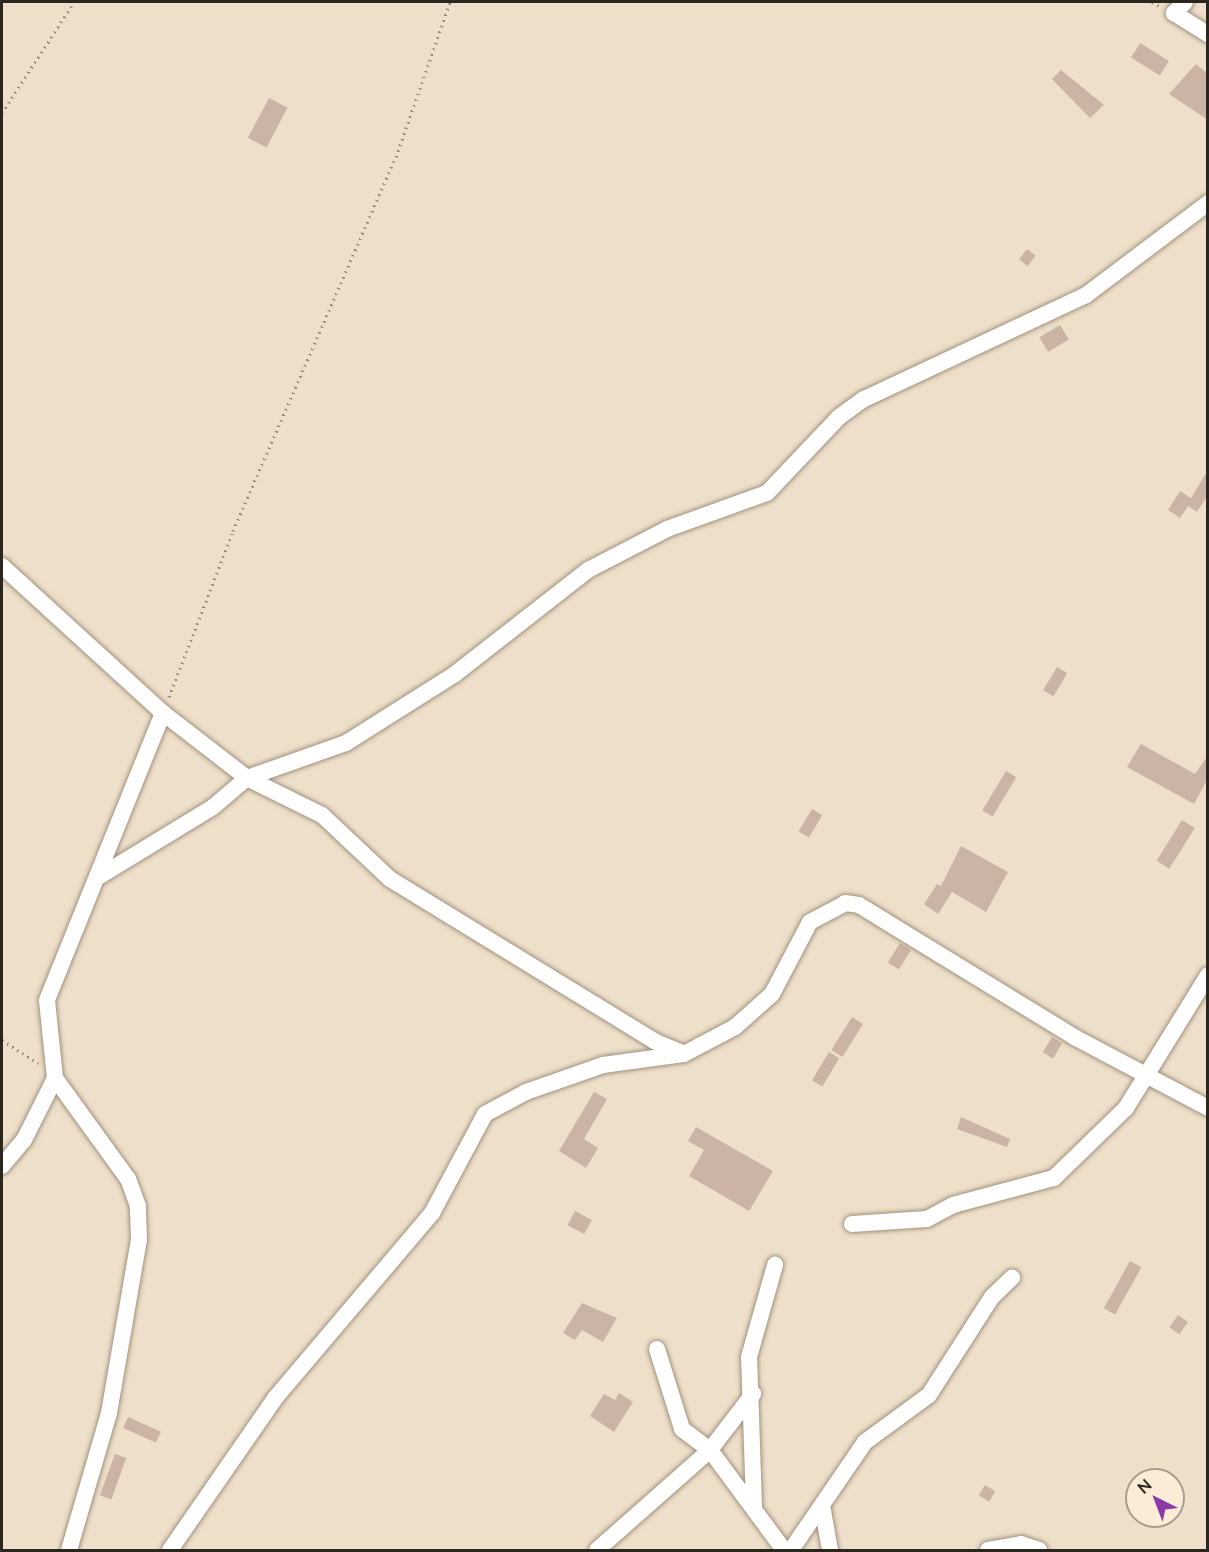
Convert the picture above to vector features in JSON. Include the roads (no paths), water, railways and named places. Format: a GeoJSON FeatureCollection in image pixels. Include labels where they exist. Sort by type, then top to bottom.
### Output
{"type":"FeatureCollection","features":[{"type":"Feature","properties":{"kind":"street"},"geometry":{"type":"LineString","coordinates":[[1185,2],[1174,13],[1208,34]]}},
{"type":"Feature","properties":{"kind":"street"},"geometry":{"type":"LineString","coordinates":[[100,876],[213,807],[248,778],[346,743],[455,674],[561,587],[627,548],[767,493],[864,399],[1086,295],[1208,202]]}},
{"type":"Feature","properties":{"kind":"street"},"geometry":{"type":"LineString","coordinates":[[2,566],[163,713],[248,778],[322,815],[390,879],[684,1054]]}},
{"type":"Feature","properties":{"kind":"street"},"geometry":{"type":"LineString","coordinates":[[69,1551],[109,1413],[139,1240],[138,1206],[128,1179],[55,1078],[47,1000],[58,961],[100,876],[163,713]]}},
{"type":"Feature","properties":{"kind":"street"},"geometry":{"type":"LineString","coordinates":[[170,1551],[276,1397],[432,1213],[485,1114],[526,1092],[603,1065],[684,1054],[704,1047],[754,1011],[772,994],[810,922],[845,903],[868,910],[1148,1076],[1208,1108]]}},
{"type":"Feature","properties":{"kind":"street"},"geometry":{"type":"LineString","coordinates":[[852,1224],[927,1220],[953,1205],[1054,1178],[1100,1137],[1148,1076],[1208,975]]}},
{"type":"Feature","properties":{"kind":"street"},"geometry":{"type":"LineString","coordinates":[[2,1166],[24,1140],[55,1078]]}},
{"type":"Feature","properties":{"kind":"street"},"geometry":{"type":"LineString","coordinates":[[754,1506],[748,1431],[753,1394],[749,1357],[775,1265]]}},
{"type":"Feature","properties":{"kind":"street"},"geometry":{"type":"LineString","coordinates":[[791,1551],[865,1442],[929,1395],[992,1297],[1012,1278]]}},
{"type":"Feature","properties":{"kind":"street"},"geometry":{"type":"LineString","coordinates":[[657,1349],[682,1429],[710,1450],[754,1506],[784,1551]]}},
{"type":"Feature","properties":{"kind":"street"},"geometry":{"type":"LineString","coordinates":[[597,1551],[619,1545],[710,1450],[753,1394]]}},
{"type":"Feature","properties":{"kind":"street"},"geometry":{"type":"LineString","coordinates":[[822,1505],[830,1551]]}},
{"type":"Feature","properties":{"kind":"street"},"geometry":{"type":"LineString","coordinates":[[988,1551],[1021,1545],[1039,1551]]}}]}
